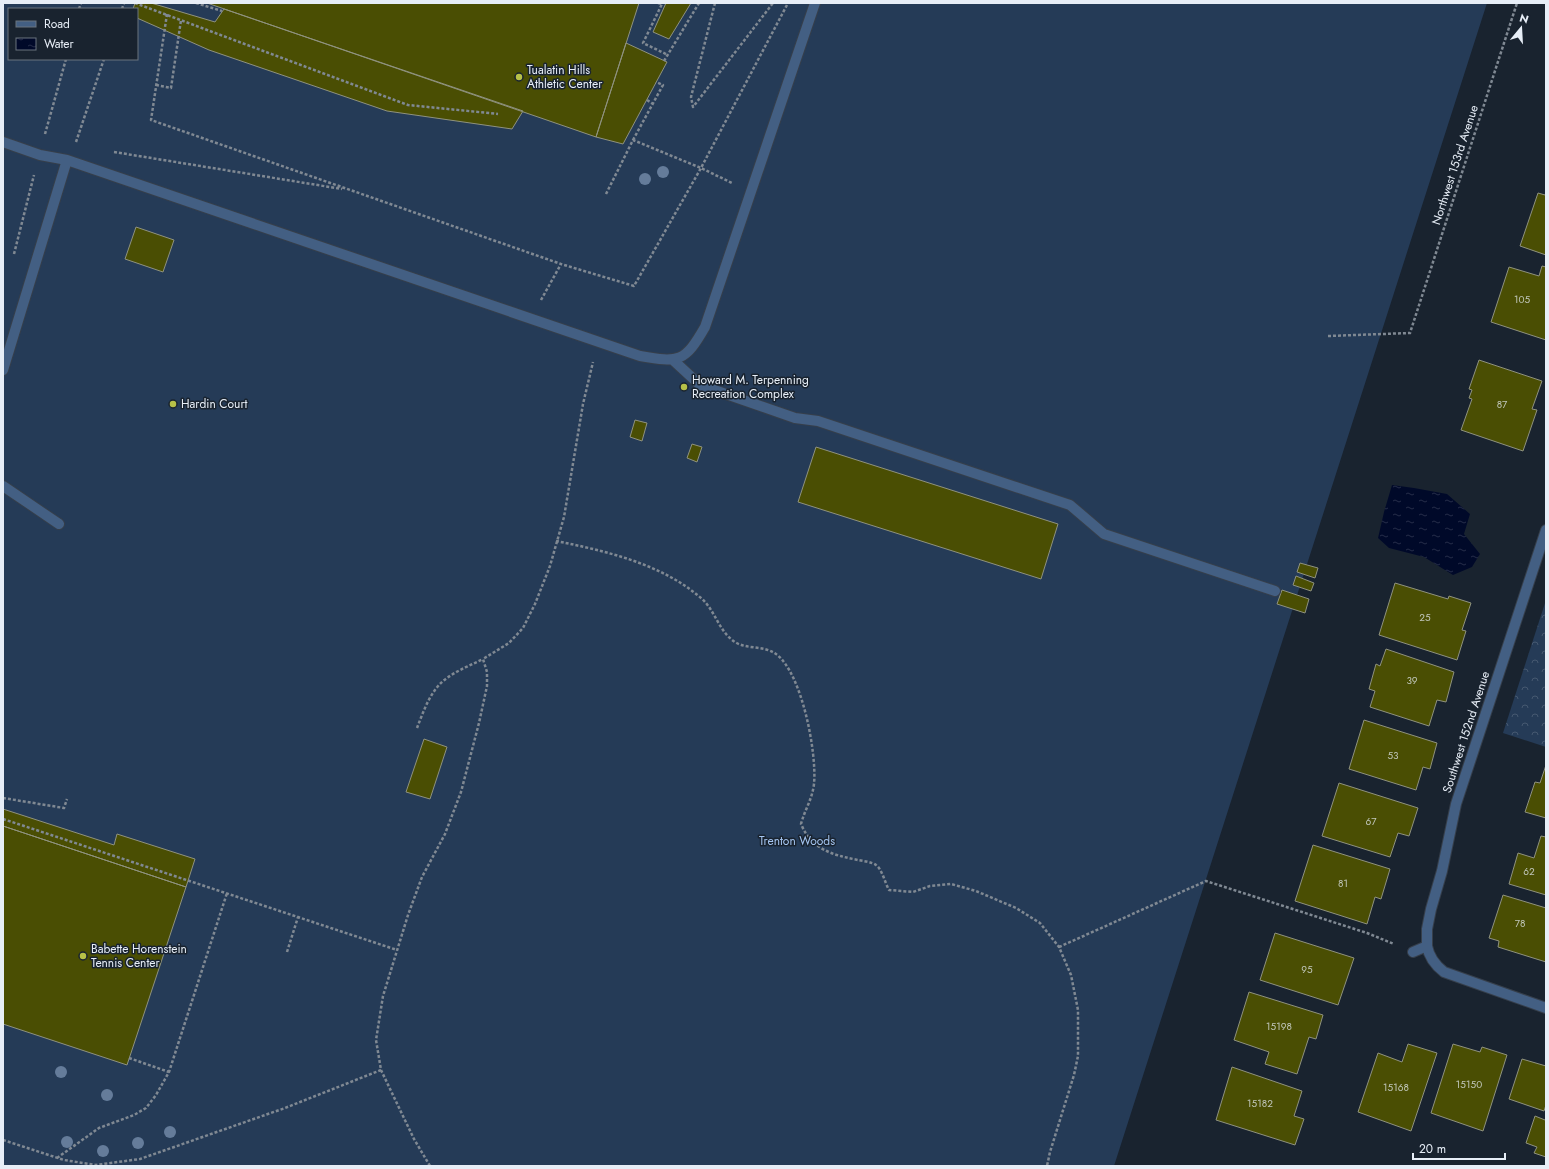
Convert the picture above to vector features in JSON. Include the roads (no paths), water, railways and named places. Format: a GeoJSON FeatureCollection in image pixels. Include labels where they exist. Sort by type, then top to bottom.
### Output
{"type":"FeatureCollection","features":[{"type":"Feature","properties":{"kind":"street"},"geometry":{"type":"LineString","coordinates":[[3,142],[40,155],[67,160],[531,320],[640,356],[673,360],[687,354],[705,327],[816,3]]}},
{"type":"Feature","properties":{"kind":"street"},"geometry":{"type":"LineString","coordinates":[[3,370],[67,160]]}},
{"type":"Feature","properties":{"kind":"street"},"geometry":{"type":"LineString","coordinates":[[673,360],[700,385],[795,418],[818,421],[1070,505],[1104,534],[1275,592]]}},
{"type":"Feature","properties":{"kind":"street"},"geometry":{"type":"LineString","coordinates":[[3,486],[58,524]]}},
{"type":"Feature","properties":{"kind":"street","name":"Southwest 152nd Avenue"},"geometry":{"type":"LineString","coordinates":[[1426,946],[1427,929],[1431,908],[1442,871],[1456,804],[1546,530]]}},
{"type":"Feature","properties":{"kind":"street"},"geometry":{"type":"LineString","coordinates":[[1413,952],[1426,946],[1428,954],[1437,966],[1444,972],[1546,1008]]}},
{"type":"Feature","properties":{"kind":"water"},"geometry":{"type":"Polygon","coordinates":[[[1392,485],[1447,494],[1470,514],[1464,534],[1480,554],[1472,567],[1453,575],[1424,557],[1389,548],[1378,538],[1392,485]]]}},
{"type":"Feature","properties":{"kind":"place","name":"Tualatin Hills Athletic Center"},"geometry":{"type":"Point","coordinates":[519,77]}},
{"type":"Feature","properties":{"kind":"place","name":"Howard M. Terpenning Recreation Complex"},"geometry":{"type":"Point","coordinates":[684,387]}},
{"type":"Feature","properties":{"kind":"place","name":"Hardin Court"},"geometry":{"type":"Point","coordinates":[173,404]}},
{"type":"Feature","properties":{"kind":"place","name":"Babette Horenstein Tennis Center"},"geometry":{"type":"Point","coordinates":[83,956]}},
{"type":"Feature","properties":{"kind":"park label","name":"Trenton Woods"},"geometry":{"type":"Point","coordinates":[797,841]}}]}
